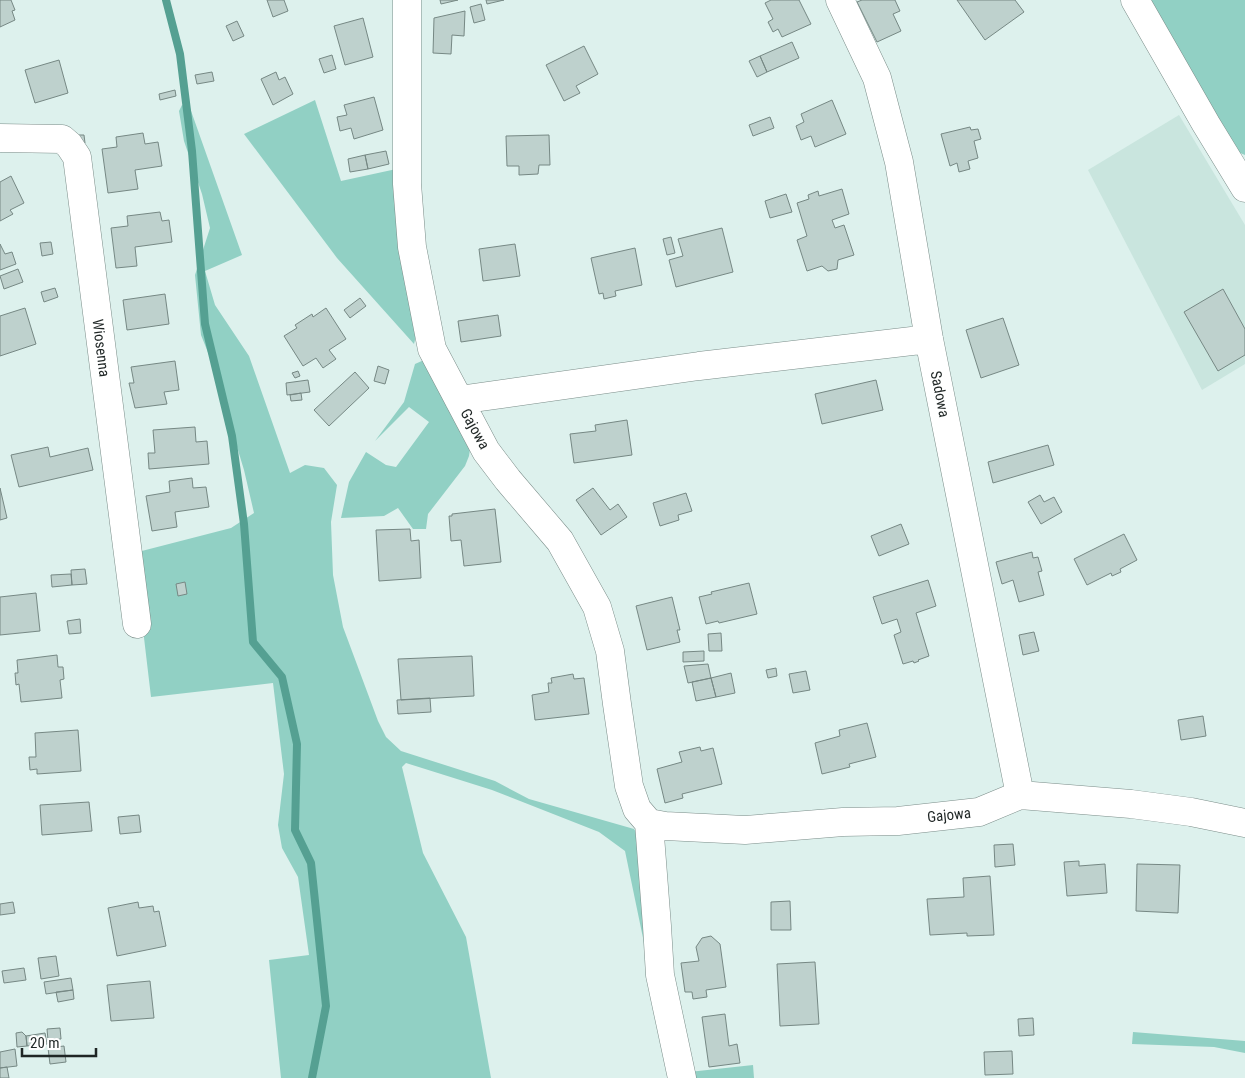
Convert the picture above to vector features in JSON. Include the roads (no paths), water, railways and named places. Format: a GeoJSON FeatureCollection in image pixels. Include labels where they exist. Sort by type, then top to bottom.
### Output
{"type":"FeatureCollection","features":[{"type":"Feature","properties":{"kind":"street","name":"Gajowa"},"geometry":{"type":"LineString","coordinates":[[407,0],[407,184],[412,247],[432,349],[486,451],[560,541],[597,607],[610,651],[629,786],[637,809],[648,823],[660,975],[682,1078]]}},
{"type":"Feature","properties":{"kind":"street","name":"Sadowa"},"geometry":{"type":"LineString","coordinates":[[840,0],[877,78],[899,162],[929,339],[991,623],[1020,796]]}},
{"type":"Feature","properties":{"kind":"street"},"geometry":{"type":"LineString","coordinates":[[1136,0],[1245,188]]}},
{"type":"Feature","properties":{"kind":"street","name":"Wiosenna"},"geometry":{"type":"LineString","coordinates":[[0,138],[62,140],[69,145],[77,157],[137,624]]}},
{"type":"Feature","properties":{"kind":"street"},"geometry":{"type":"LineString","coordinates":[[459,400],[691,367],[929,339]]}},
{"type":"Feature","properties":{"kind":"street","name":"Gajowa"},"geometry":{"type":"LineString","coordinates":[[648,823],[665,826],[745,830],[843,822],[898,821],[979,812],[1020,796],[1140,805],[1191,812],[1245,823]]}},
{"type":"Feature","properties":{"kind":"waterway"},"geometry":{"type":"LineString","coordinates":[[166,0],[180,54],[192,151],[205,324],[232,436],[244,524],[253,642],[282,677],[297,744],[295,830],[311,863],[326,1006],[312,1078]]}}]}
